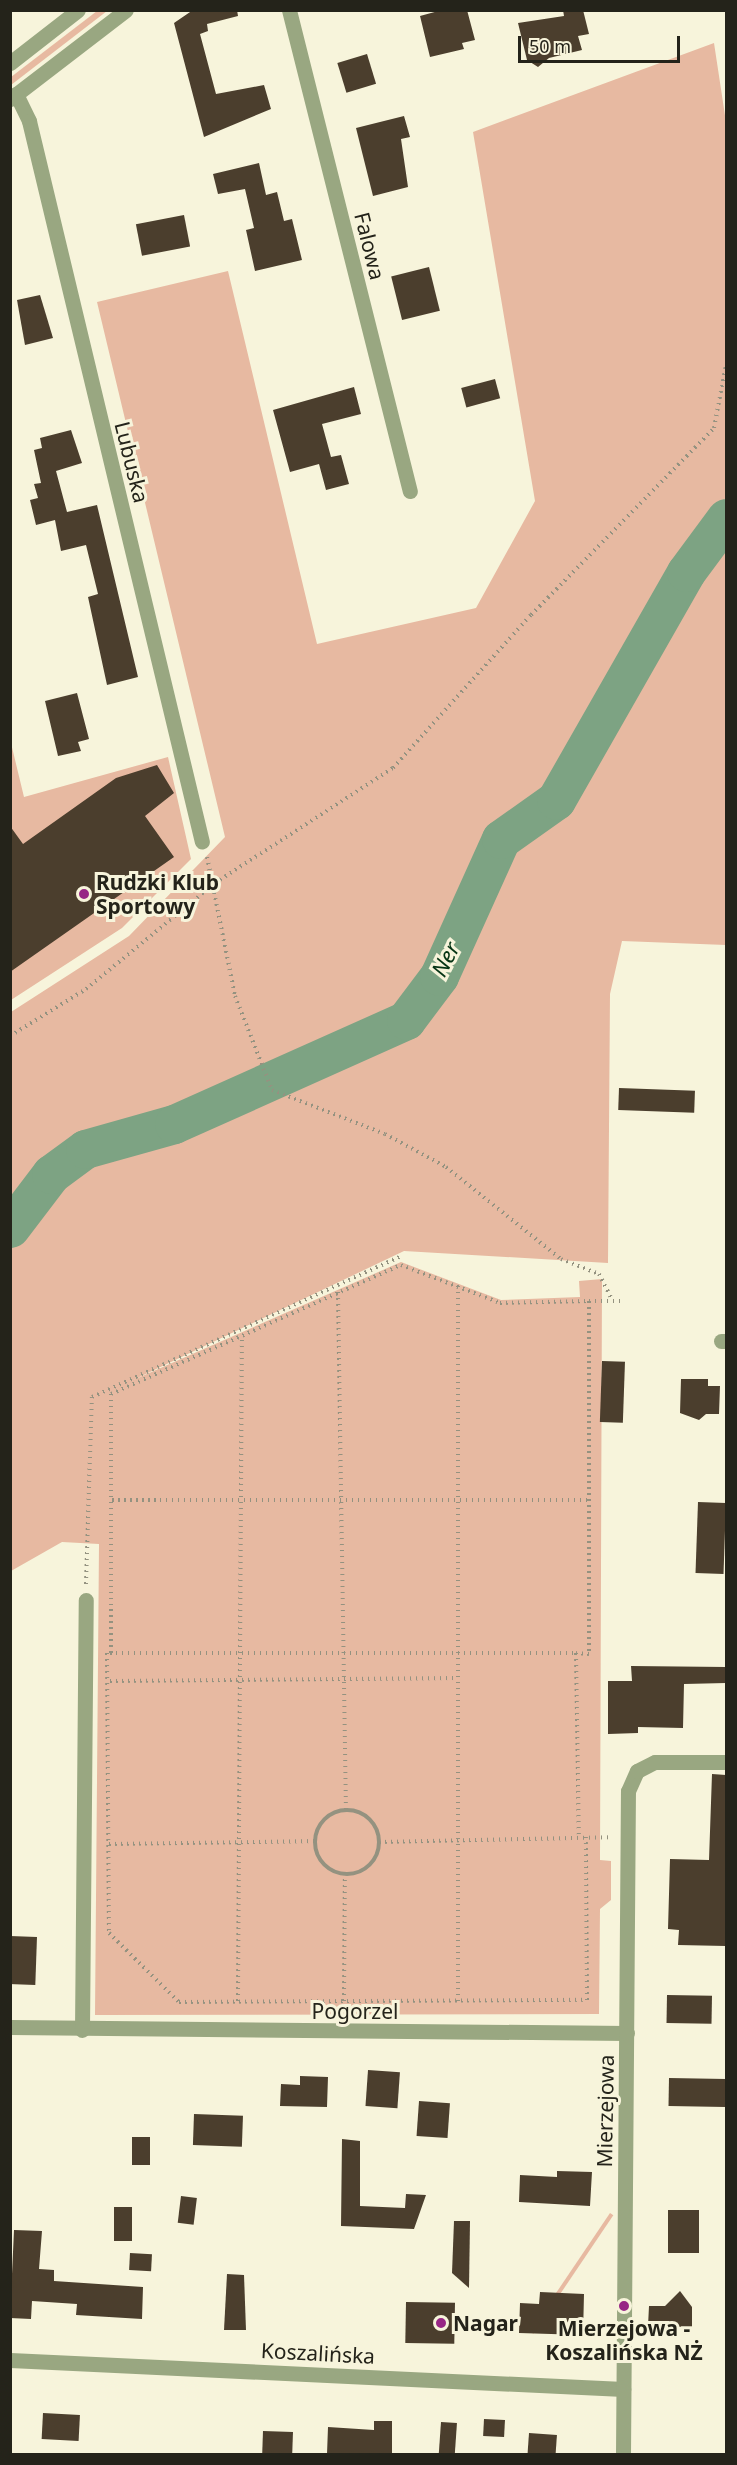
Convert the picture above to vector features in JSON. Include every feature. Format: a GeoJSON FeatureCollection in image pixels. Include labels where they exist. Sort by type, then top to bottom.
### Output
{"type":"FeatureCollection","features":[{"type":"Feature","properties":{"kind":"street"},"geometry":{"type":"LineString","coordinates":[[10,63],[78,10]]}},
{"type":"Feature","properties":{"kind":"street"},"geometry":{"type":"LineString","coordinates":[[13,97],[126,10]]}},
{"type":"Feature","properties":{"kind":"street","name":"Falowa"},"geometry":{"type":"LineString","coordinates":[[289,10],[410,491]]}},
{"type":"Feature","properties":{"kind":"street","name":"Lubuska"},"geometry":{"type":"LineString","coordinates":[[13,97],[29,121],[202,842]]}},
{"type":"Feature","properties":{"kind":"street"},"geometry":{"type":"LineString","coordinates":[[82,2030],[86,1600]]}},
{"type":"Feature","properties":{"kind":"street","name":"Mierzejowa"},"geometry":{"type":"LineString","coordinates":[[623,2454],[628,1791],[637,1771],[655,1762],[726,1762]]}},
{"type":"Feature","properties":{"kind":"street","name":"Pogorzel"},"geometry":{"type":"LineString","coordinates":[[10,2027],[82,2030],[627,2033]]}},
{"type":"Feature","properties":{"kind":"street","name":"Koszalińska"},"geometry":{"type":"LineString","coordinates":[[10,2360],[623,2389]]}},
{"type":"Feature","properties":{"kind":"path"},"geometry":{"type":"LineString","coordinates":[[10,1036],[86,989],[214,883],[393,768],[531,615],[714,428],[726,365]]}},
{"type":"Feature","properties":{"kind":"path"},"geometry":{"type":"LineString","coordinates":[[202,842],[214,883],[235,996],[261,1068],[272,1090],[385,1134],[446,1167],[561,1259],[599,1274],[612,1299]]}},
{"type":"Feature","properties":{"kind":"path"},"geometry":{"type":"LineString","coordinates":[[86,1600],[92,1397],[402,1256]]}},
{"type":"Feature","properties":{"kind":"path"},"geometry":{"type":"LineString","coordinates":[[586,1837],[587,2000],[179,2002],[109,1933],[111,1394],[401,1265],[500,1304],[612,1299],[625,1301]]}},
{"type":"Feature","properties":{"kind":"path"},"geometry":{"type":"LineString","coordinates":[[458,1286],[458,1653],[456,1678],[458,2001]]}},
{"type":"Feature","properties":{"kind":"path"},"geometry":{"type":"LineString","coordinates":[[338,1292],[346,1679],[346,1810]]}},
{"type":"Feature","properties":{"kind":"path"},"geometry":{"type":"LineString","coordinates":[[85,1654],[589,1654],[589,1301]]}},
{"type":"Feature","properties":{"kind":"path"},"geometry":{"type":"LineString","coordinates":[[238,2001],[243,1500],[242,1335]]}},
{"type":"Feature","properties":{"kind":"path"},"geometry":{"type":"LineString","coordinates":[[112,1500],[342,1502],[588,1500]]}},
{"type":"Feature","properties":{"kind":"path"},"geometry":{"type":"LineString","coordinates":[[576,1653],[579,1837]]}},
{"type":"Feature","properties":{"kind":"path"},"geometry":{"type":"LineString","coordinates":[[110,1681],[456,1678]]}},
{"type":"Feature","properties":{"kind":"path"},"geometry":{"type":"LineString","coordinates":[[346,1810],[371,1820],[379,1842],[370,1864],[345,1873],[322,1860],[316,1841],[323,1821],[346,1810]]}},
{"type":"Feature","properties":{"kind":"path"},"geometry":{"type":"LineString","coordinates":[[379,1842],[628,1836]]}},
{"type":"Feature","properties":{"kind":"path"},"geometry":{"type":"LineString","coordinates":[[109,1844],[316,1841]]}},
{"type":"Feature","properties":{"kind":"path"},"geometry":{"type":"LineString","coordinates":[[344,2001],[345,1873]]}},
{"type":"Feature","properties":{"kind":"shaded area"},"geometry":{"type":"Polygon","coordinates":[[[97,11],[107,11],[11,85],[11,77],[97,11]]]}},
{"type":"Feature","properties":{"kind":"shaded area"},"geometry":{"type":"Polygon","coordinates":[[[714,43],[726,122],[726,945],[622,941],[610,994],[608,1263],[404,1251],[131,1381],[401,1262],[501,1300],[580,1297],[579,1281],[602,1279],[600,1860],[611,1861],[611,1900],[600,1909],[599,2014],[95,2015],[99,1544],[62,1542],[11,1571],[11,1012],[129,936],[225,837],[97,302],[228,271],[317,644],[476,608],[535,501],[473,132],[714,43]]]}},
{"type":"Feature","properties":{"kind":"shaded area","name":"Rudzki Klub Sportowy"},"geometry":{"type":"Polygon","coordinates":[[[10,739],[24,797],[168,757],[191,859],[122,928],[11,1000],[10,739]]]}},
{"type":"Feature","properties":{"kind":"shaded area"},"geometry":{"type":"Polygon","coordinates":[[[610,2213],[613,2215],[533,2334],[530,2332],[610,2213]]]}},
{"type":"Feature","properties":{"kind":"building"},"geometry":{"type":"Polygon","coordinates":[[[193,10],[237,10],[238,16],[207,24],[208,31],[200,34],[216,94],[264,85],[271,109],[204,137],[174,23],[193,10]]]}},
{"type":"Feature","properties":{"kind":"building"},"geometry":{"type":"Polygon","coordinates":[[[442,10],[467,10],[475,40],[462,43],[464,49],[430,57],[420,16],[442,10]]]}},
{"type":"Feature","properties":{"kind":"building"},"geometry":{"type":"Polygon","coordinates":[[[563,10],[583,10],[589,34],[578,36],[582,50],[549,58],[538,67],[527,60],[518,23],[564,16],[563,10]]]}},
{"type":"Feature","properties":{"kind":"building"},"geometry":{"type":"Polygon","coordinates":[[[367,54],[376,84],[346,93],[337,63],[367,54]]]}},
{"type":"Feature","properties":{"kind":"building"},"geometry":{"type":"Polygon","coordinates":[[[404,116],[410,137],[401,139],[408,187],[373,196],[356,128],[404,116]]]}},
{"type":"Feature","properties":{"kind":"building"},"geometry":{"type":"Polygon","coordinates":[[[259,163],[266,195],[277,192],[284,221],[292,219],[302,260],[255,271],[246,230],[254,228],[245,189],[218,194],[213,174],[259,163]]]}},
{"type":"Feature","properties":{"kind":"building"},"geometry":{"type":"Polygon","coordinates":[[[184,215],[190,246],[142,256],[136,224],[184,215]]]}},
{"type":"Feature","properties":{"kind":"building"},"geometry":{"type":"Polygon","coordinates":[[[429,267],[440,311],[402,320],[391,276],[429,267]]]}},
{"type":"Feature","properties":{"kind":"building"},"geometry":{"type":"Polygon","coordinates":[[[40,295],[53,338],[25,345],[17,300],[40,295]]]}},
{"type":"Feature","properties":{"kind":"building"},"geometry":{"type":"Polygon","coordinates":[[[495,379],[500,398],[466,407],[461,388],[495,379]]]}},
{"type":"Feature","properties":{"kind":"building"},"geometry":{"type":"Polygon","coordinates":[[[354,387],[361,414],[322,424],[331,457],[341,455],[349,484],[326,490],[319,464],[290,472],[273,410],[354,387]]]}},
{"type":"Feature","properties":{"kind":"building"},"geometry":{"type":"Polygon","coordinates":[[[71,430],[82,463],[56,471],[67,512],[97,505],[138,677],[107,685],[88,597],[98,594],[86,545],[61,551],[55,520],[36,525],[30,500],[38,498],[34,484],[41,483],[34,450],[42,448],[40,438],[71,430]]]}},
{"type":"Feature","properties":{"kind":"building"},"geometry":{"type":"Polygon","coordinates":[[[77,693],[89,739],[78,742],[81,751],[58,756],[45,701],[77,693]]]}},
{"type":"Feature","properties":{"kind":"building","name":"Rudzki Klub Sportowy"},"geometry":{"type":"Polygon","coordinates":[[[157,765],[174,793],[145,816],[174,857],[10,972],[10,826],[23,844],[116,778],[157,765]]]}},
{"type":"Feature","properties":{"kind":"building"},"geometry":{"type":"Polygon","coordinates":[[[619,1088],[695,1091],[694,1113],[618,1110],[619,1088]]]}},
{"type":"Feature","properties":{"kind":"building"},"geometry":{"type":"Polygon","coordinates":[[[602,1361],[625,1362],[623,1423],[600,1422],[602,1361]]]}},
{"type":"Feature","properties":{"kind":"building"},"geometry":{"type":"Polygon","coordinates":[[[681,1379],[708,1379],[708,1386],[720,1386],[719,1414],[706,1414],[699,1420],[680,1413],[681,1379]]]}},
{"type":"Feature","properties":{"kind":"building"},"geometry":{"type":"Polygon","coordinates":[[[698,1502],[726,1503],[724,1574],[696,1573],[698,1502]]]}},
{"type":"Feature","properties":{"kind":"building"},"geometry":{"type":"Polygon","coordinates":[[[631,1666],[726,1667],[726,1683],[684,1684],[683,1728],[638,1727],[638,1733],[608,1734],[608,1681],[632,1681],[631,1666]]]}},
{"type":"Feature","properties":{"kind":"building"},"geometry":{"type":"Polygon","coordinates":[[[712,1774],[726,1775],[726,1946],[678,1945],[679,1930],[668,1929],[670,1859],[709,1860],[712,1774]]]}},
{"type":"Feature","properties":{"kind":"building"},"geometry":{"type":"Polygon","coordinates":[[[10,1936],[37,1937],[35,1985],[10,1984],[10,1936]]]}},
{"type":"Feature","properties":{"kind":"building"},"geometry":{"type":"Polygon","coordinates":[[[667,1995],[712,1996],[712,2024],[667,2023],[667,1995]]]}},
{"type":"Feature","properties":{"kind":"building"},"geometry":{"type":"Polygon","coordinates":[[[368,2070],[400,2072],[397,2108],[365,2106],[368,2070]]]}},
{"type":"Feature","properties":{"kind":"building"},"geometry":{"type":"Polygon","coordinates":[[[300,2076],[328,2077],[327,2107],[280,2106],[281,2084],[300,2085],[300,2076]]]}},
{"type":"Feature","properties":{"kind":"building"},"geometry":{"type":"Polygon","coordinates":[[[669,2078],[726,2079],[726,2107],[669,2106],[669,2078]]]}},
{"type":"Feature","properties":{"kind":"building"},"geometry":{"type":"Polygon","coordinates":[[[419,2101],[450,2103],[447,2138],[417,2136],[419,2101]]]}},
{"type":"Feature","properties":{"kind":"building"},"geometry":{"type":"Polygon","coordinates":[[[194,2114],[243,2116],[242,2147],[193,2145],[194,2114]]]}},
{"type":"Feature","properties":{"kind":"building"},"geometry":{"type":"Polygon","coordinates":[[[132,2137],[150,2137],[150,2165],[132,2165],[132,2137]]]}},
{"type":"Feature","properties":{"kind":"building"},"geometry":{"type":"Polygon","coordinates":[[[342,2139],[360,2141],[360,2206],[405,2208],[406,2194],[426,2195],[414,2229],[341,2226],[342,2139]]]}},
{"type":"Feature","properties":{"kind":"building"},"geometry":{"type":"Polygon","coordinates":[[[557,2171],[592,2172],[590,2206],[519,2202],[520,2175],[557,2177],[557,2171]]]}},
{"type":"Feature","properties":{"kind":"building"},"geometry":{"type":"Polygon","coordinates":[[[181,2196],[197,2198],[194,2225],[178,2223],[181,2196]]]}},
{"type":"Feature","properties":{"kind":"building"},"geometry":{"type":"Polygon","coordinates":[[[114,2207],[132,2207],[132,2241],[114,2241],[114,2207]]]}},
{"type":"Feature","properties":{"kind":"building"},"geometry":{"type":"Polygon","coordinates":[[[668,2210],[699,2210],[699,2253],[668,2253],[668,2210]]]}},
{"type":"Feature","properties":{"kind":"building"},"geometry":{"type":"Polygon","coordinates":[[[454,2221],[470,2221],[469,2288],[452,2273],[454,2221]]]}},
{"type":"Feature","properties":{"kind":"building"},"geometry":{"type":"Polygon","coordinates":[[[14,2230],[42,2231],[39,2269],[54,2270],[54,2281],[143,2287],[142,2319],[76,2315],[77,2304],[32,2301],[31,2319],[10,2318],[14,2230]]]}},
{"type":"Feature","properties":{"kind":"building"},"geometry":{"type":"Polygon","coordinates":[[[130,2253],[152,2254],[151,2271],[129,2270],[130,2253]]]}},
{"type":"Feature","properties":{"kind":"building"},"geometry":{"type":"Polygon","coordinates":[[[227,2274],[244,2275],[246,2330],[224,2330],[227,2274]]]}},
{"type":"Feature","properties":{"kind":"building"},"geometry":{"type":"Polygon","coordinates":[[[680,2291],[692,2307],[692,2327],[648,2326],[649,2306],[665,2306],[680,2291]]]}},
{"type":"Feature","properties":{"kind":"building"},"geometry":{"type":"Polygon","coordinates":[[[540,2292],[584,2294],[583,2335],[519,2333],[520,2303],[539,2304],[540,2292]]]}},
{"type":"Feature","properties":{"kind":"building"},"geometry":{"type":"Polygon","coordinates":[[[406,2302],[455,2303],[454,2344],[405,2343],[406,2302]]]}},
{"type":"Feature","properties":{"kind":"building"},"geometry":{"type":"Polygon","coordinates":[[[43,2413],[80,2415],[79,2441],[42,2439],[43,2413]]]}},
{"type":"Feature","properties":{"kind":"building"},"geometry":{"type":"Polygon","coordinates":[[[484,2419],[505,2420],[504,2437],[483,2436],[484,2419]]]}},
{"type":"Feature","properties":{"kind":"building"},"geometry":{"type":"Polygon","coordinates":[[[374,2421],[392,2421],[392,2454],[327,2454],[328,2427],[374,2430],[374,2421]]]}},
{"type":"Feature","properties":{"kind":"building"},"geometry":{"type":"Polygon","coordinates":[[[441,2422],[457,2423],[455,2454],[439,2454],[441,2422]]]}},
{"type":"Feature","properties":{"kind":"building"},"geometry":{"type":"Polygon","coordinates":[[[263,2431],[293,2432],[292,2454],[262,2454],[263,2431]]]}},
{"type":"Feature","properties":{"kind":"building"},"geometry":{"type":"Polygon","coordinates":[[[529,2433],[557,2435],[556,2454],[528,2454],[529,2433]]]}},
{"type":"Feature","properties":{"kind":"waterway","name":"Ner"},"geometry":{"type":"LineString","coordinates":[[10,1228],[51,1174],[85,1149],[174,1124],[406,1020],[439,976],[501,839],[556,800],[686,572],[726,518]]}},
{"type":"Feature","properties":{"kind":"place","name":"Rudzki Klub Sportowy"},"geometry":{"type":"Point","coordinates":[84,894]}},
{"type":"Feature","properties":{"kind":"place","name":"Mierzejowa - Koszalińska NŻ"},"geometry":{"type":"Point","coordinates":[624,2306]}},
{"type":"Feature","properties":{"kind":"place","name":"Nagar"},"geometry":{"type":"Point","coordinates":[441,2323]}}]}
